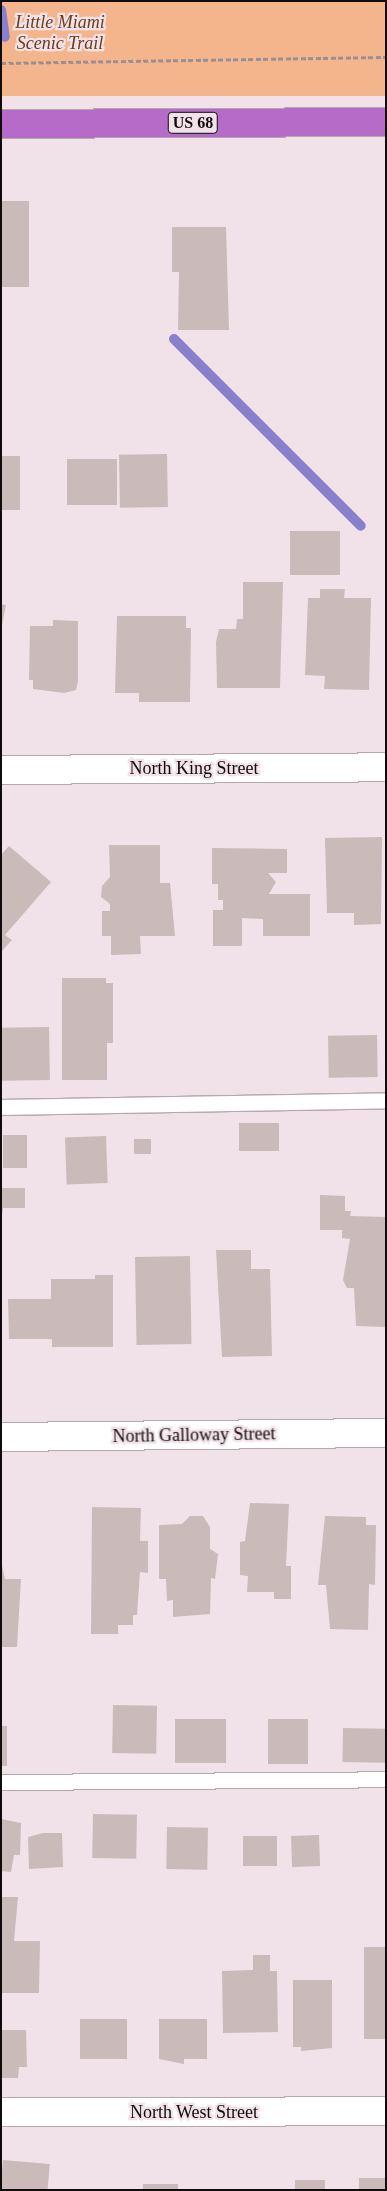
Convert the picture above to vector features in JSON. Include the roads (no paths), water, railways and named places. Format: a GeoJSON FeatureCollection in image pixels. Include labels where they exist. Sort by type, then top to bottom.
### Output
{"type":"FeatureCollection","features":[{"type":"Feature","properties":{"kind":"highway","name":"US 68"},"geometry":{"type":"LineString","coordinates":[[1,124],[386,122]]}},
{"type":"Feature","properties":{"kind":"street","name":"North King Street"},"geometry":{"type":"LineString","coordinates":[[1,770],[386,767]]}},
{"type":"Feature","properties":{"kind":"street","name":"North Galloway Street"},"geometry":{"type":"LineString","coordinates":[[1,1437],[386,1433]]}},
{"type":"Feature","properties":{"kind":"street","name":"North West Street"},"geometry":{"type":"LineString","coordinates":[[1,2112],[386,2111]]}},
{"type":"Feature","properties":{"kind":"lane"},"geometry":{"type":"LineString","coordinates":[[1,1107],[386,1100]]}},
{"type":"Feature","properties":{"kind":"lane"},"geometry":{"type":"LineString","coordinates":[[1,1782],[386,1779]]}},
{"type":"Feature","properties":{"kind":"waterway"},"geometry":{"type":"LineString","coordinates":[[1,10],[5,37]]}},
{"type":"Feature","properties":{"kind":"waterway"},"geometry":{"type":"LineString","coordinates":[[174,339],[361,526]]}},
{"type":"Feature","properties":{"kind":"park label","name":"Little Miami Scenic Trail"},"geometry":{"type":"Point","coordinates":[60,33]}}]}
